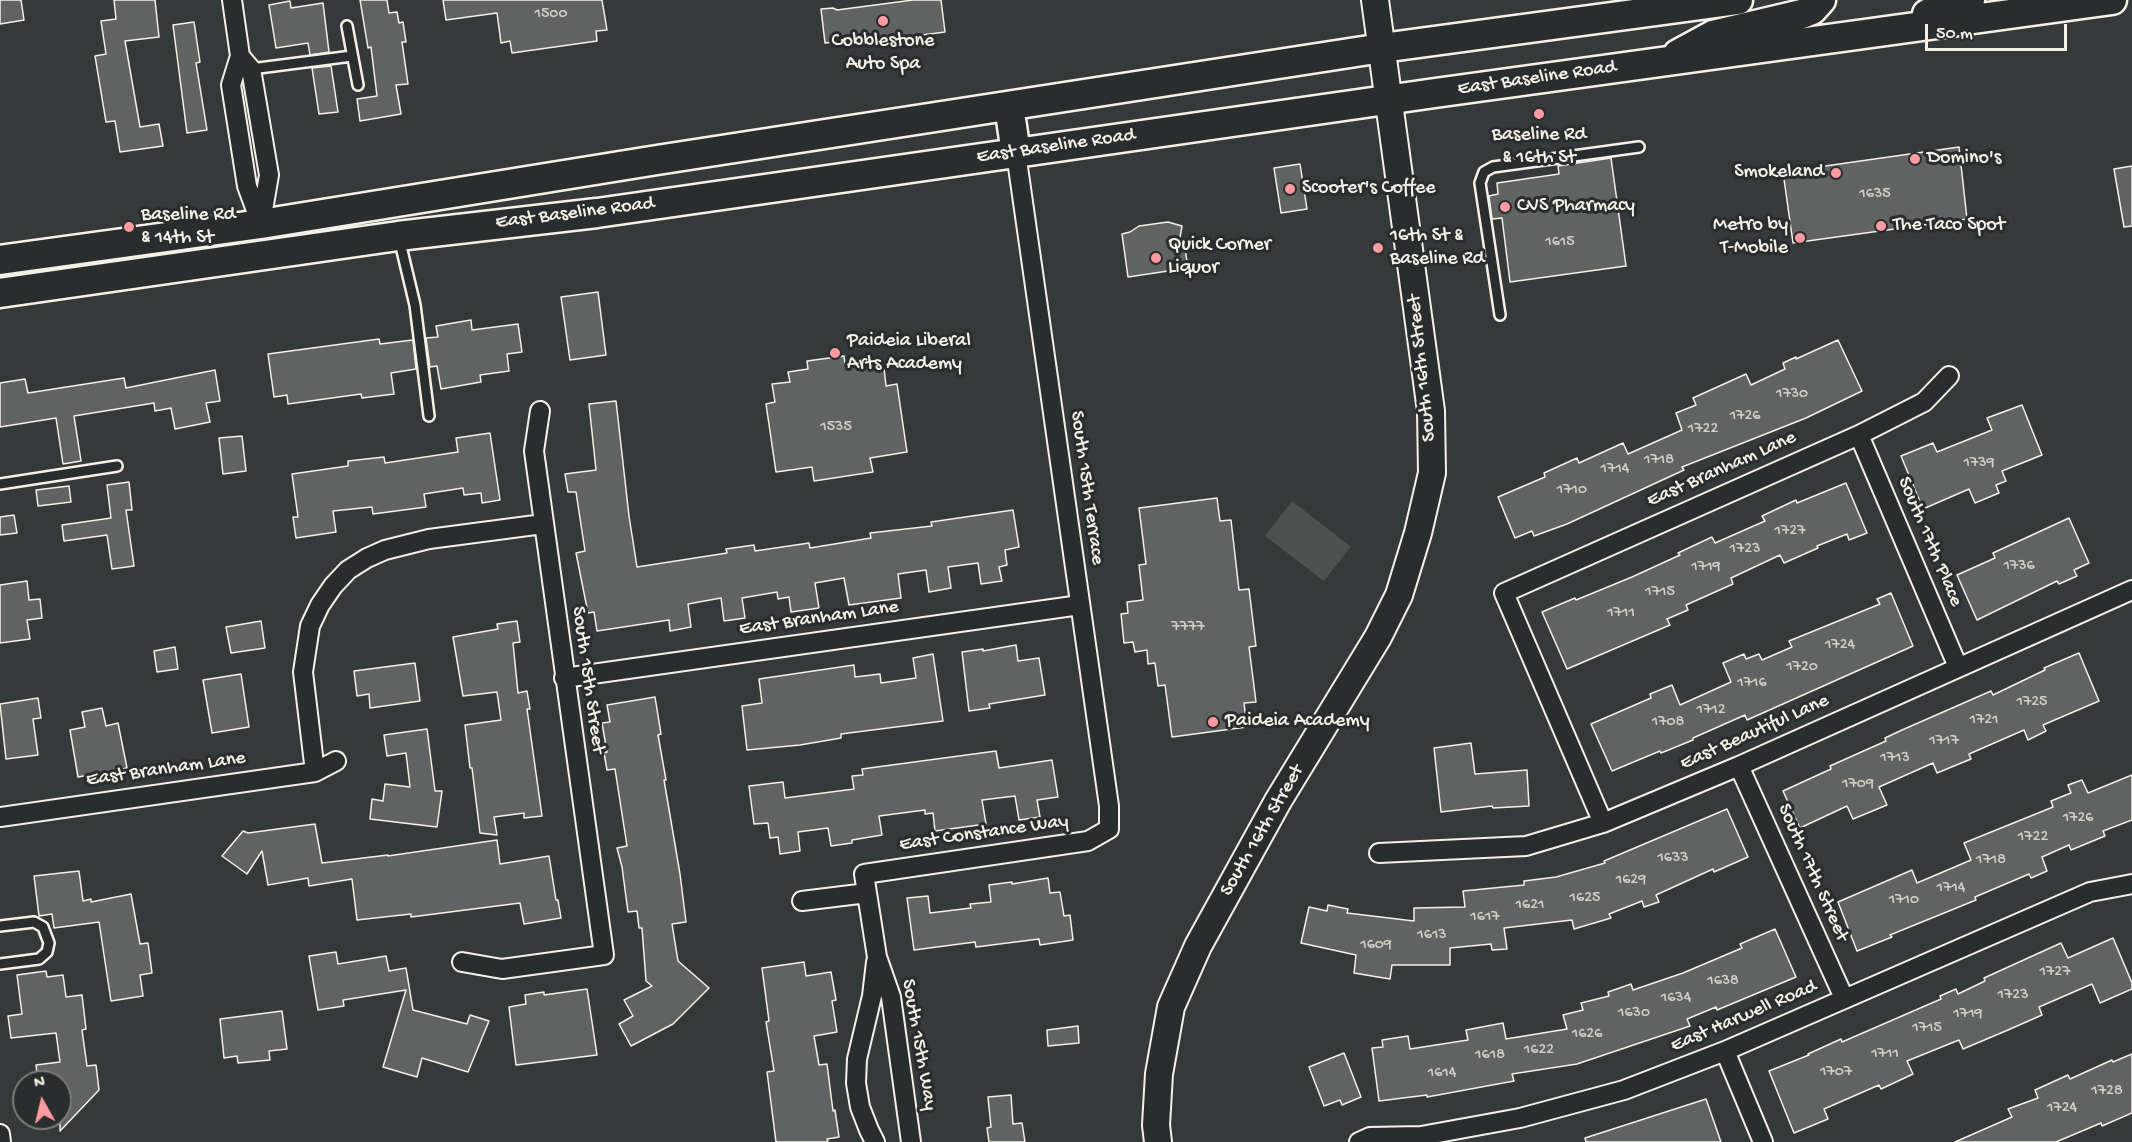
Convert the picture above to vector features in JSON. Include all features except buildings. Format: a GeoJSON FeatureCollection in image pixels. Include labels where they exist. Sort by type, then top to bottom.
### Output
{"type":"FeatureCollection","features":[{"type":"Feature","properties":{"kind":"main road","name":"South 16th Street"},"geometry":{"type":"LineString","coordinates":[[1158,1142],[1156,1125],[1160,1074],[1171,1007],[1203,936],[1278,801],[1378,638],[1399,595],[1418,533],[1432,473],[1431,411],[1375,0]]}},
{"type":"Feature","properties":{"kind":"main road","name":"East Baseline Road"},"geometry":{"type":"LineString","coordinates":[[0,260],[261,224],[1382,48],[1738,0]]}},
{"type":"Feature","properties":{"kind":"main road"},"geometry":{"type":"LineString","coordinates":[[1663,62],[1713,35],[1802,14],[1812,10],[1821,0]]}},
{"type":"Feature","properties":{"kind":"main road"},"geometry":{"type":"LineString","coordinates":[[1899,30],[1944,5],[1970,0]]}},
{"type":"Feature","properties":{"kind":"main road","name":"East Baseline Road"},"geometry":{"type":"LineString","coordinates":[[0,293],[398,236],[597,213],[2112,0]]}},
{"type":"Feature","properties":{"kind":"main road"},"geometry":{"type":"LineString","coordinates":[[1010,106],[1016,153]]}},
{"type":"Feature","properties":{"kind":"main road"},"geometry":{"type":"LineString","coordinates":[[261,224],[266,255]]}},
{"type":"Feature","properties":{"kind":"street"},"geometry":{"type":"LineString","coordinates":[[232,0],[260,118],[269,178],[261,224]]}},
{"type":"Feature","properties":{"kind":"street"},"geometry":{"type":"LineString","coordinates":[[245,62],[231,85],[247,186],[261,224]]}},
{"type":"Feature","properties":{"kind":"street"},"geometry":{"type":"LineString","coordinates":[[236,122],[260,118]]}},
{"type":"Feature","properties":{"kind":"street","name":"South 15th Terrace"},"geometry":{"type":"LineString","coordinates":[[1016,153],[1109,806],[1109,829]]}},
{"type":"Feature","properties":{"kind":"street","name":"East Branham Lane"},"geometry":{"type":"LineString","coordinates":[[1603,823],[1504,593],[1858,435],[1924,402],[1949,376]]}},
{"type":"Feature","properties":{"kind":"street","name":"South 15th Street"},"geometry":{"type":"LineString","coordinates":[[462,962],[502,969],[604,955],[534,451],[540,411]]}},
{"type":"Feature","properties":{"kind":"street","name":"South 17th Place"},"geometry":{"type":"LineString","coordinates":[[1858,435],[1959,667]]}},
{"type":"Feature","properties":{"kind":"street"},"geometry":{"type":"LineString","coordinates":[[315,772],[303,672],[310,626],[320,604],[333,586],[348,570],[385,550],[429,539],[543,524]]}},
{"type":"Feature","properties":{"kind":"street","name":"East Beautiful Lane"},"geometry":{"type":"LineString","coordinates":[[1379,853],[1526,846],[1603,823],[1739,766],[2132,590]]}},
{"type":"Feature","properties":{"kind":"street","name":"East Branham Lane"},"geometry":{"type":"LineString","coordinates":[[564,678],[1080,605]]}},
{"type":"Feature","properties":{"kind":"street","name":"East Branham Lane"},"geometry":{"type":"LineString","coordinates":[[0,817],[315,772],[336,761]]}},
{"type":"Feature","properties":{"kind":"street","name":"South 17th Street"},"geometry":{"type":"LineString","coordinates":[[1739,766],[1844,998]]}},
{"type":"Feature","properties":{"kind":"street","name":"East Constance Way"},"geometry":{"type":"LineString","coordinates":[[864,874],[1088,841],[1109,829]]}},
{"type":"Feature","properties":{"kind":"street","name":"South 15th Way"},"geometry":{"type":"LineString","coordinates":[[864,874],[877,957],[891,997],[910,1142]]}},
{"type":"Feature","properties":{"kind":"street","name":"East Harwell Road"},"geometry":{"type":"LineString","coordinates":[[1359,1142],[1370,1137],[1420,1136],[1520,1118],[1624,1090],[1725,1051],[2090,892],[2132,884]]}},
{"type":"Feature","properties":{"kind":"street"},"geometry":{"type":"LineString","coordinates":[[801,901],[867,893]]}},
{"type":"Feature","properties":{"kind":"street","name":"South 15th Way"},"geometry":{"type":"LineString","coordinates":[[875,1142],[860,1107],[856,1083],[856,1059],[872,996],[877,957]]}},
{"type":"Feature","properties":{"kind":"street"},"geometry":{"type":"LineString","coordinates":[[1725,1051],[1763,1142]]}},
{"type":"Feature","properties":{"kind":"street"},"geometry":{"type":"LineString","coordinates":[[0,1134],[1,1142]]}},
{"type":"Feature","properties":{"kind":"lane"},"geometry":{"type":"LineString","coordinates":[[347,26],[358,85]]}},
{"type":"Feature","properties":{"kind":"lane"},"geometry":{"type":"LineString","coordinates":[[245,62],[352,56]]}},
{"type":"Feature","properties":{"kind":"lane"},"geometry":{"type":"LineString","coordinates":[[1500,315],[1480,183],[1484,172],[1493,167],[1639,147]]}},
{"type":"Feature","properties":{"kind":"lane"},"geometry":{"type":"LineString","coordinates":[[398,236],[415,305],[429,416]]}},
{"type":"Feature","properties":{"kind":"lane"},"geometry":{"type":"LineString","coordinates":[[0,484],[117,466]]}},
{"type":"Feature","properties":{"kind":"lane"},"geometry":{"type":"LineString","coordinates":[[0,927],[34,922],[43,927],[48,943],[46,952],[39,959],[0,964]]}},
{"type":"Feature","properties":{"kind":"shaded area"},"geometry":{"type":"Polygon","coordinates":[[[1292,501],[1351,547],[1324,581],[1265,536],[1292,501]]]}},
{"type":"Feature","properties":{"kind":"place","name":"Cobblestone Auto Spa"},"geometry":{"type":"Point","coordinates":[883,21]}},
{"type":"Feature","properties":{"kind":"place","name":"Baseline Rd & 16th St"},"geometry":{"type":"Point","coordinates":[1539,114]}},
{"type":"Feature","properties":{"kind":"place","name":"Domino's"},"geometry":{"type":"Point","coordinates":[1915,159]}},
{"type":"Feature","properties":{"kind":"place","name":"Smokeland"},"geometry":{"type":"Point","coordinates":[1836,173]}},
{"type":"Feature","properties":{"kind":"place","name":"Scooter's Coffee"},"geometry":{"type":"Point","coordinates":[1290,189]}},
{"type":"Feature","properties":{"kind":"place","name":"CVS Pharmacy"},"geometry":{"type":"Point","coordinates":[1505,207]}},
{"type":"Feature","properties":{"kind":"place","name":"The Taco Spot"},"geometry":{"type":"Point","coordinates":[1881,226]}},
{"type":"Feature","properties":{"kind":"place","name":"Baseline Rd & 14th St"},"geometry":{"type":"Point","coordinates":[129,227]}},
{"type":"Feature","properties":{"kind":"place","name":"Metro by T-Mobile"},"geometry":{"type":"Point","coordinates":[1800,238]}},
{"type":"Feature","properties":{"kind":"place","name":"16th St & Baseline Rd"},"geometry":{"type":"Point","coordinates":[1378,248]}},
{"type":"Feature","properties":{"kind":"place","name":"Quick Corner Liquor"},"geometry":{"type":"Point","coordinates":[1156,258]}},
{"type":"Feature","properties":{"kind":"place","name":"Paideia Liberal Arts Academy"},"geometry":{"type":"Point","coordinates":[835,353]}},
{"type":"Feature","properties":{"kind":"place","name":"Paideia Academy"},"geometry":{"type":"Point","coordinates":[1213,722]}}]}
